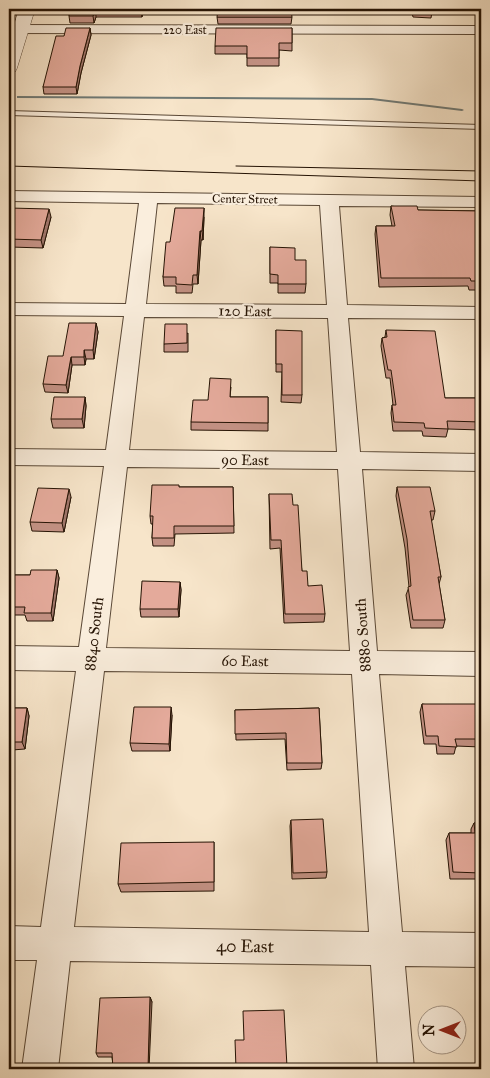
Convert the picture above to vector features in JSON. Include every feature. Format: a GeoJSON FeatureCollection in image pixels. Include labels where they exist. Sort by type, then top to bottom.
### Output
{"type":"FeatureCollection","features":[{"type":"Feature","properties":{"kind":"street"},"geometry":{"type":"LineString","coordinates":[[9,68],[15,29],[27,9]]}},
{"type":"Feature","properties":{"kind":"street","name":"220 East"},"geometry":{"type":"LineString","coordinates":[[15,29],[168,23],[470,25]]}},
{"type":"Feature","properties":{"kind":"street","name":"Center Street"},"geometry":{"type":"LineString","coordinates":[[9,196],[481,202]]}},
{"type":"Feature","properties":{"kind":"street","name":"8840 South"},"geometry":{"type":"LineString","coordinates":[[40,1069],[149,198]]}},
{"type":"Feature","properties":{"kind":"street","name":"8880 South"},"geometry":{"type":"LineString","coordinates":[[329,200],[396,1069]]}},
{"type":"Feature","properties":{"kind":"street","name":"120 East"},"geometry":{"type":"LineString","coordinates":[[9,308],[481,313]]}},
{"type":"Feature","properties":{"kind":"street","name":"90 East"},"geometry":{"type":"LineString","coordinates":[[9,457],[481,462]]}},
{"type":"Feature","properties":{"kind":"street","name":"60 East"},"geometry":{"type":"LineString","coordinates":[[9,658],[481,664]]}},
{"type":"Feature","properties":{"kind":"street","name":"40 East"},"geometry":{"type":"LineString","coordinates":[[9,943],[481,950]]}},
{"type":"Feature","properties":{"kind":"lane"},"geometry":{"type":"LineString","coordinates":[[9,113],[481,127]]}},
{"type":"Feature","properties":{"kind":"building"},"geometry":{"type":"Polygon","coordinates":[[[71,9],[96,9],[93,16],[69,16],[71,9]]]}},
{"type":"Feature","properties":{"kind":"building"},"geometry":{"type":"Polygon","coordinates":[[[218,9],[291,9],[292,17],[217,17],[218,9]]]}},
{"type":"Feature","properties":{"kind":"building"},"geometry":{"type":"Polygon","coordinates":[[[413,9],[431,9],[432,12],[414,12],[413,9]]]}},
{"type":"Feature","properties":{"kind":"building"},"geometry":{"type":"Polygon","coordinates":[[[66,28],[90,28],[76,87],[43,87],[56,36],[64,36],[66,28]]]}},
{"type":"Feature","properties":{"kind":"building"},"geometry":{"type":"Polygon","coordinates":[[[216,28],[292,28],[292,43],[279,43],[279,58],[247,58],[247,46],[215,46],[216,28]]]}},
{"type":"Feature","properties":{"kind":"building"},"geometry":{"type":"Polygon","coordinates":[[[391,206],[417,206],[418,210],[481,211],[481,281],[471,281],[470,278],[381,278],[376,226],[395,226],[391,206]]]}},
{"type":"Feature","properties":{"kind":"building"},"geometry":{"type":"Polygon","coordinates":[[[9,208],[49,209],[41,240],[9,239],[9,208]]]}},
{"type":"Feature","properties":{"kind":"building"},"geometry":{"type":"Polygon","coordinates":[[[175,208],[204,208],[202,231],[200,231],[197,275],[193,275],[192,285],[176,284],[176,277],[163,277],[166,242],[170,242],[175,208]]]}},
{"type":"Feature","properties":{"kind":"building"},"geometry":{"type":"Polygon","coordinates":[[[270,247],[295,248],[295,260],[306,260],[306,284],[278,284],[278,275],[270,274],[270,247]]]}},
{"type":"Feature","properties":{"kind":"building"},"geometry":{"type":"Polygon","coordinates":[[[69,323],[96,323],[93,350],[84,350],[84,357],[71,357],[66,385],[43,384],[48,356],[63,356],[69,323]]]}},
{"type":"Feature","properties":{"kind":"building"},"geometry":{"type":"Polygon","coordinates":[[[165,324],[187,324],[187,343],[164,344],[165,324]]]}},
{"type":"Feature","properties":{"kind":"building"},"geometry":{"type":"Polygon","coordinates":[[[276,330],[302,331],[302,395],[282,395],[282,364],[276,364],[276,330]]]}},
{"type":"Feature","properties":{"kind":"building"},"geometry":{"type":"Polygon","coordinates":[[[386,330],[435,331],[445,398],[481,398],[481,422],[447,421],[448,429],[425,428],[424,423],[394,422],[392,405],[396,405],[391,370],[388,370],[382,338],[387,337],[386,330]]]}},
{"type":"Feature","properties":{"kind":"building"},"geometry":{"type":"Polygon","coordinates":[[[210,378],[231,379],[230,397],[268,397],[268,423],[191,422],[193,400],[208,400],[210,378]]]}},
{"type":"Feature","properties":{"kind":"building"},"geometry":{"type":"Polygon","coordinates":[[[54,397],[85,397],[82,419],[51,419],[54,397]]]}},
{"type":"Feature","properties":{"kind":"building"},"geometry":{"type":"Polygon","coordinates":[[[152,485],[233,487],[234,526],[174,526],[174,538],[152,538],[153,516],[150,516],[152,485]]]}},
{"type":"Feature","properties":{"kind":"building"},"geometry":{"type":"Polygon","coordinates":[[[397,487],[430,487],[435,511],[430,511],[441,577],[438,577],[445,620],[413,620],[408,587],[411,586],[407,539],[397,487]]]}},
{"type":"Feature","properties":{"kind":"building"},"geometry":{"type":"Polygon","coordinates":[[[38,488],[69,489],[62,523],[30,522],[38,488]]]}},
{"type":"Feature","properties":{"kind":"building"},"geometry":{"type":"Polygon","coordinates":[[[269,494],[292,494],[293,505],[298,505],[302,571],[307,571],[308,586],[322,585],[325,614],[285,614],[281,540],[271,540],[269,494]]]}},
{"type":"Feature","properties":{"kind":"building"},"geometry":{"type":"Polygon","coordinates":[[[31,570],[57,570],[51,613],[24,613],[25,607],[9,607],[9,575],[30,575],[31,570]]]}},
{"type":"Feature","properties":{"kind":"building"},"geometry":{"type":"Polygon","coordinates":[[[142,581],[180,582],[178,609],[140,609],[142,581]]]}},
{"type":"Feature","properties":{"kind":"building"},"geometry":{"type":"Polygon","coordinates":[[[422,704],[480,704],[481,739],[455,739],[457,747],[439,746],[438,736],[426,736],[422,704]]]}},
{"type":"Feature","properties":{"kind":"building"},"geometry":{"type":"Polygon","coordinates":[[[134,707],[171,707],[169,744],[130,743],[134,707]]]}},
{"type":"Feature","properties":{"kind":"building"},"geometry":{"type":"Polygon","coordinates":[[[9,708],[27,708],[22,742],[9,742],[9,708]]]}},
{"type":"Feature","properties":{"kind":"building"},"geometry":{"type":"Polygon","coordinates":[[[319,708],[322,763],[287,763],[286,733],[235,734],[235,710],[319,708]]]}},
{"type":"Feature","properties":{"kind":"building"},"geometry":{"type":"Polygon","coordinates":[[[323,819],[327,872],[293,873],[291,820],[323,819]]]}},
{"type":"Feature","properties":{"kind":"building"},"geometry":{"type":"Polygon","coordinates":[[[474,823],[481,823],[481,873],[453,872],[449,833],[475,833],[474,823]]]}},
{"type":"Feature","properties":{"kind":"building"},"geometry":{"type":"Polygon","coordinates":[[[214,842],[214,882],[118,884],[121,843],[214,842]]]}},
{"type":"Feature","properties":{"kind":"building"},"geometry":{"type":"Polygon","coordinates":[[[150,997],[148,1069],[113,1069],[112,1053],[96,1053],[100,998],[150,997]]]}},
{"type":"Feature","properties":{"kind":"building"},"geometry":{"type":"Polygon","coordinates":[[[284,1010],[287,1067],[236,1069],[235,1040],[244,1040],[243,1011],[284,1010]]]}},
{"type":"Feature","properties":{"kind":"waterway"},"geometry":{"type":"LineString","coordinates":[[18,97],[372,99],[462,110]]}},
{"type":"Feature","properties":{"kind":"tram line"},"geometry":{"type":"LineString","coordinates":[[9,166],[481,181]]}},
{"type":"Feature","properties":{"kind":"tram line"},"geometry":{"type":"LineString","coordinates":[[236,166],[481,171]]}}]}
